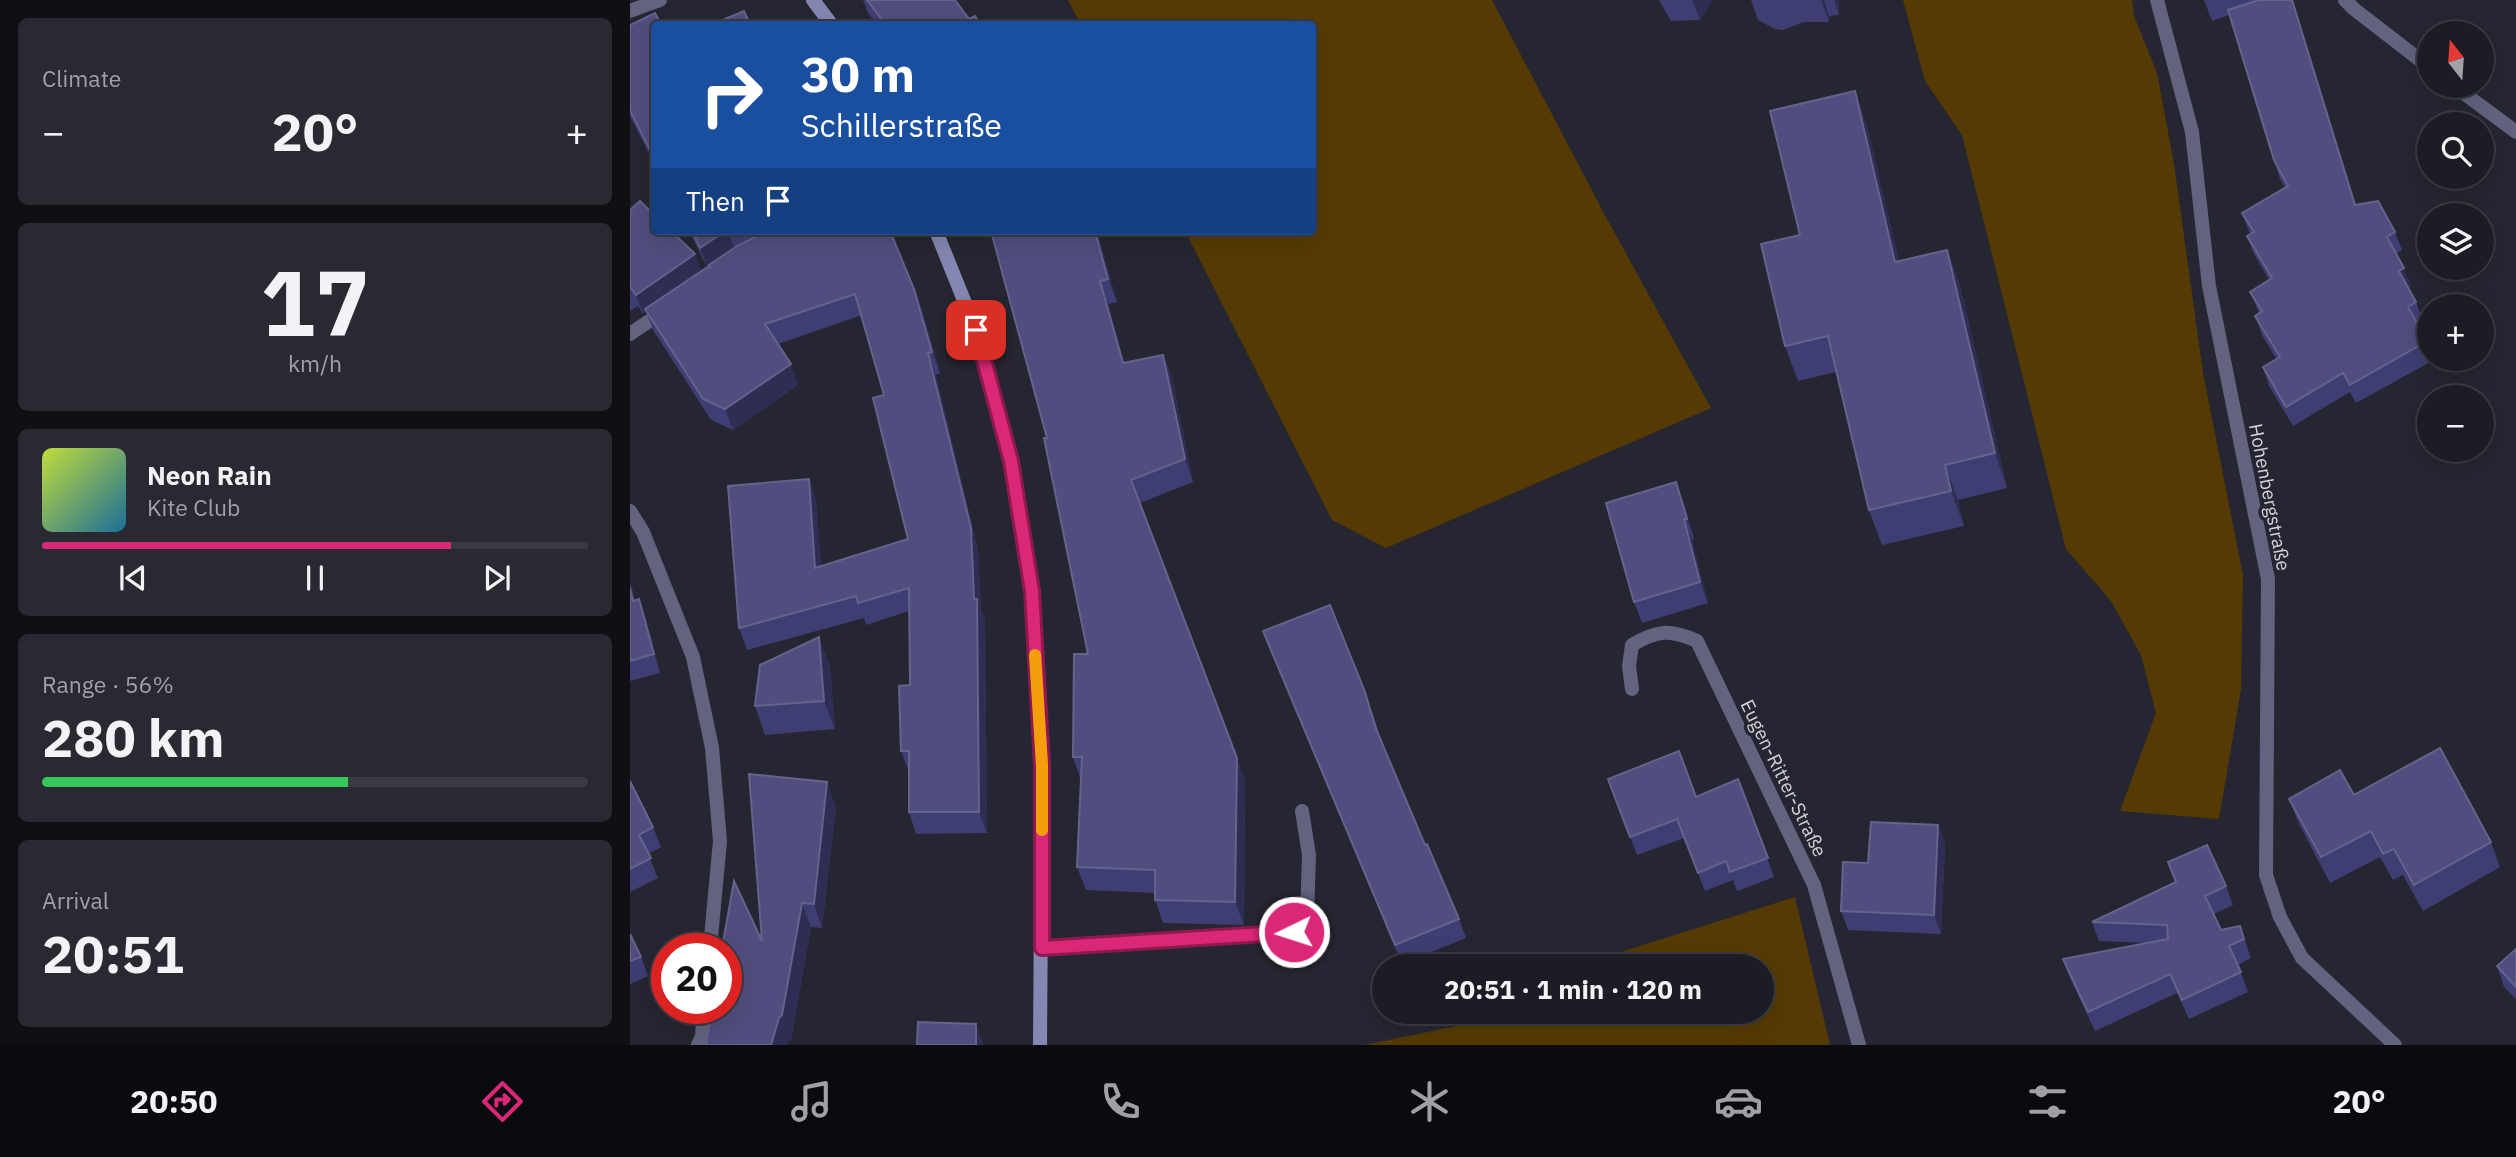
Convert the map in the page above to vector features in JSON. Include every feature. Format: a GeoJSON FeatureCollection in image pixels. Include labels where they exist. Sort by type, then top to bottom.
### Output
{"type":"FeatureCollection","features":[{"type":"Feature","properties":{"kind":"main road"},"geometry":{"type":"LineString","coordinates":[[814,0],[829,21]]}},
{"type":"Feature","properties":{"kind":"main road"},"geometry":{"type":"LineString","coordinates":[[938,235],[976,330],[1011,461],[1032,591],[1042,765],[1040,1045]]}},
{"type":"Feature","properties":{"kind":"street"},"geometry":{"type":"LineString","coordinates":[[630,11],[660,0]]}},
{"type":"Feature","properties":{"kind":"street","name":"Hohenbergstraße"},"geometry":{"type":"LineString","coordinates":[[2157,0],[2192,132],[2209,286],[2267,579],[2266,875],[2280,917],[2302,958],[2395,1045]]}},
{"type":"Feature","properties":{"kind":"street"},"geometry":{"type":"LineString","coordinates":[[2346,0],[2417,58]]}},
{"type":"Feature","properties":{"kind":"street"},"geometry":{"type":"LineString","coordinates":[[2470,98],[2516,132]]}},
{"type":"Feature","properties":{"kind":"street"},"geometry":{"type":"LineString","coordinates":[[630,334],[674,304]]}},
{"type":"Feature","properties":{"kind":"street"},"geometry":{"type":"LineString","coordinates":[[630,511],[643,532],[693,657],[712,748],[720,841],[711,933]]}},
{"type":"Feature","properties":{"kind":"street","name":"Eugen-Ritter-Straße"},"geometry":{"type":"LineString","coordinates":[[1632,689],[1629,666],[1632,645],[1648,635],[1660,632],[1698,641],[1814,885],[1859,1045]]}},
{"type":"Feature","properties":{"kind":"street"},"geometry":{"type":"LineString","coordinates":[[1042,948],[1294,932],[1307,917],[1309,855],[1302,811]]}},
{"type":"Feature","properties":{"kind":"street"},"geometry":{"type":"LineString","coordinates":[[698,1045],[703,1024]]}},
{"type":"Feature","properties":{"kind":"shaded area"},"geometry":{"type":"Polygon","coordinates":[[[1068,0],[1492,0],[1607,219],[1711,408],[1386,548],[1332,520],[1187,235],[1316,235],[1316,21],[1078,21],[1068,0]]]}},
{"type":"Feature","properties":{"kind":"shaded area"},"geometry":{"type":"Polygon","coordinates":[[[1903,0],[2132,0],[2134,16],[2157,73],[2174,164],[2203,373],[2243,575],[2241,689],[2219,819],[2120,811],[2156,713],[2141,655],[2111,601],[2066,549],[1962,135],[1925,81],[1903,0]]]}},
{"type":"Feature","properties":{"kind":"shaded area"},"geometry":{"type":"Polygon","coordinates":[[[1795,897],[1830,1045],[1364,1045],[1466,1024],[1774,1024],[1774,954],[1625,954],[1624,951],[1795,897]]]}},
{"type":"Feature","properties":{"kind":"building"},"geometry":{"type":"Polygon","coordinates":[[[867,0],[955,0],[969,19],[975,16],[978,21],[883,21],[867,0]]]}},
{"type":"Feature","properties":{"kind":"building"},"geometry":{"type":"Polygon","coordinates":[[[2259,0],[2292,0],[2355,205],[2378,201],[2395,232],[2387,237],[2404,268],[2399,271],[2416,302],[2408,307],[2417,323],[2417,347],[2350,385],[2343,373],[2286,407],[2263,367],[2280,357],[2255,316],[2262,311],[2250,292],[2272,278],[2247,236],[2254,232],[2242,213],[2288,186],[2274,160],[2228,10],[2259,0]]]}},
{"type":"Feature","properties":{"kind":"building"},"geometry":{"type":"Polygon","coordinates":[[[744,11],[749,21],[720,21],[744,11]]]}},
{"type":"Feature","properties":{"kind":"building"},"geometry":{"type":"Polygon","coordinates":[[[655,13],[659,21],[651,21],[651,152],[630,110],[630,25],[655,13]]]}},
{"type":"Feature","properties":{"kind":"building"},"geometry":{"type":"Polygon","coordinates":[[[1855,91],[1895,262],[1947,250],[1995,453],[1945,465],[1951,491],[1869,510],[1828,336],[1785,346],[1761,244],[1800,235],[1770,111],[1855,91]]]}},
{"type":"Feature","properties":{"kind":"building"},"geometry":{"type":"Polygon","coordinates":[[[640,201],[651,212],[651,235],[675,235],[695,254],[636,295],[630,287],[630,210],[640,201]]]}},
{"type":"Feature","properties":{"kind":"building"},"geometry":{"type":"Polygon","coordinates":[[[694,235],[719,235],[700,248],[694,235]]]}},
{"type":"Feature","properties":{"kind":"building"},"geometry":{"type":"Polygon","coordinates":[[[759,235],[892,235],[914,289],[932,352],[928,353],[971,528],[974,599],[977,599],[979,812],[909,812],[909,751],[901,751],[899,686],[910,685],[909,588],[858,603],[856,596],[739,628],[728,486],[809,479],[815,568],[908,539],[873,398],[884,395],[855,294],[765,324],[791,364],[725,409],[703,399],[645,309],[709,266],[711,268],[709,265],[759,235]]]}},
{"type":"Feature","properties":{"kind":"building"},"geometry":{"type":"Polygon","coordinates":[[[992,235],[1096,235],[1108,279],[1100,281],[1123,363],[1163,355],[1185,459],[1131,480],[1237,758],[1235,902],[1155,900],[1155,870],[1077,867],[1082,757],[1073,757],[1074,654],[1088,654],[1044,438],[1047,438],[992,235]]]}},
{"type":"Feature","properties":{"kind":"building"},"geometry":{"type":"Polygon","coordinates":[[[1676,482],[1700,582],[1634,602],[1606,503],[1676,482]]]}},
{"type":"Feature","properties":{"kind":"building"},"geometry":{"type":"Polygon","coordinates":[[[630,588],[633,601],[639,599],[654,654],[630,661],[630,588]]]}},
{"type":"Feature","properties":{"kind":"building"},"geometry":{"type":"Polygon","coordinates":[[[1330,605],[1365,692],[1376,729],[1459,919],[1395,945],[1263,631],[1330,605]]]}},
{"type":"Feature","properties":{"kind":"building"},"geometry":{"type":"Polygon","coordinates":[[[819,637],[824,701],[755,706],[760,665],[819,637]]]}},
{"type":"Feature","properties":{"kind":"building"},"geometry":{"type":"Polygon","coordinates":[[[2440,748],[2491,842],[2414,885],[2394,849],[2383,854],[2371,831],[2321,857],[2289,799],[2340,770],[2354,795],[2440,748]]]}},
{"type":"Feature","properties":{"kind":"building"},"geometry":{"type":"Polygon","coordinates":[[[1679,751],[1696,797],[1738,779],[1768,858],[1730,872],[1726,861],[1698,873],[1677,819],[1630,837],[1608,779],[1679,751]]]}},
{"type":"Feature","properties":{"kind":"building"},"geometry":{"type":"Polygon","coordinates":[[[749,774],[827,782],[814,904],[802,903],[782,1015],[771,1045],[706,1045],[709,1024],[742,1024],[742,933],[725,933],[734,881],[762,941],[749,774]]]}},
{"type":"Feature","properties":{"kind":"building"},"geometry":{"type":"Polygon","coordinates":[[[630,781],[653,827],[639,835],[651,858],[630,869],[630,781]]]}},
{"type":"Feature","properties":{"kind":"building"},"geometry":{"type":"Polygon","coordinates":[[[1871,822],[1938,825],[1934,915],[1841,911],[1843,862],[1868,863],[1871,822]]]}},
{"type":"Feature","properties":{"kind":"building"},"geometry":{"type":"Polygon","coordinates":[[[2207,845],[2226,886],[2205,896],[2221,930],[2240,926],[2244,939],[2229,946],[2241,972],[2182,1000],[2170,974],[2088,1012],[2063,959],[2168,939],[2167,925],[2092,922],[2176,882],[2168,862],[2207,845]]]}},
{"type":"Feature","properties":{"kind":"building"},"geometry":{"type":"Polygon","coordinates":[[[630,934],[641,957],[630,961],[630,934]]]}},
{"type":"Feature","properties":{"kind":"building"},"geometry":{"type":"Polygon","coordinates":[[[2516,949],[2516,987],[2497,966],[2516,949]]]}},
{"type":"Feature","properties":{"kind":"building"},"geometry":{"type":"Polygon","coordinates":[[[918,1022],[976,1024],[976,1045],[917,1045],[918,1022]]]}},
{"type":"Feature","properties":{"kind":"slow traffic"},"geometry":{"type":"LineString","coordinates":[[1035,655],[1042,765],[1042,830]]}},
{"type":"Feature","properties":{"kind":"route"},"geometry":{"type":"LineString","coordinates":[[976,330],[1011,461],[1032,591],[1042,765],[1042,948],[1294,932]]}}]}
